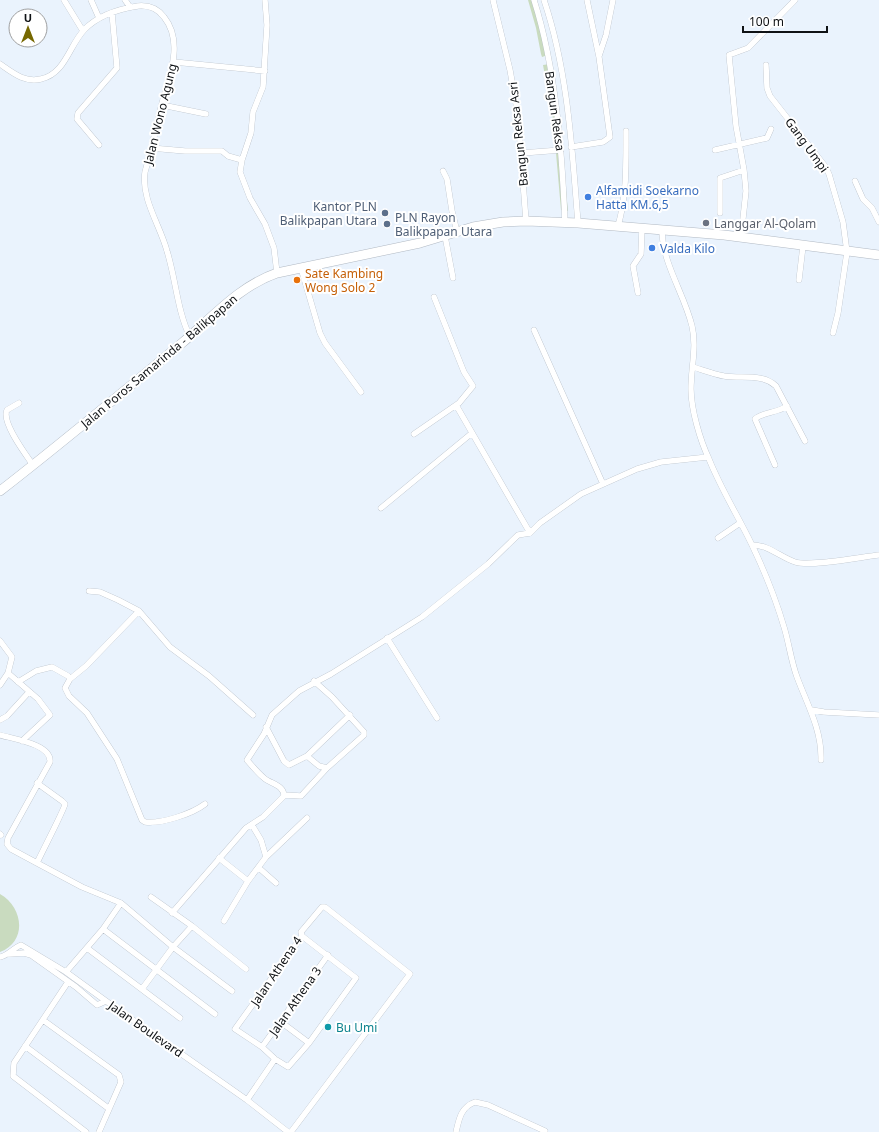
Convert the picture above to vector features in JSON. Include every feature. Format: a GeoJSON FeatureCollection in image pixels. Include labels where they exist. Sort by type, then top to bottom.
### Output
{"type":"FeatureCollection","features":[{"type":"Feature","properties":{"kind":"highway","name":"Jalan Poros Samarinda - Balikpapan"},"geometry":{"type":"LineString","coordinates":[[0,491],[190,337],[232,298],[269,276],[277,273],[503,222],[578,223],[642,228],[741,237],[879,255]]}},
{"type":"Feature","properties":{"kind":"street"},"geometry":{"type":"LineString","coordinates":[[64,0],[83,31]]}},
{"type":"Feature","properties":{"kind":"street"},"geometry":{"type":"LineString","coordinates":[[91,0],[99,18]]}},
{"type":"Feature","properties":{"kind":"street"},"geometry":{"type":"LineString","coordinates":[[126,0],[130,7]]}},
{"type":"Feature","properties":{"kind":"street"},"geometry":{"type":"LineString","coordinates":[[265,0],[267,25],[263,87],[253,112],[251,133],[242,160],[241,176],[274,248],[277,273]]}},
{"type":"Feature","properties":{"kind":"street","name":"Bangun Reksa Asri"},"geometry":{"type":"LineString","coordinates":[[493,0],[513,85],[522,153],[526,222]]}},
{"type":"Feature","properties":{"kind":"street","name":"Bangun Reksa"},"geometry":{"type":"LineString","coordinates":[[534,0],[548,62],[561,150],[565,223]]}},
{"type":"Feature","properties":{"kind":"street"},"geometry":{"type":"LineString","coordinates":[[544,0],[559,61],[571,147],[578,223]]}},
{"type":"Feature","properties":{"kind":"street"},"geometry":{"type":"LineString","coordinates":[[571,147],[604,142],[610,138],[599,57],[587,0]]}},
{"type":"Feature","properties":{"kind":"street"},"geometry":{"type":"LineString","coordinates":[[599,57],[606,35],[612,0]]}},
{"type":"Feature","properties":{"kind":"street"},"geometry":{"type":"LineString","coordinates":[[741,237],[746,191],[729,55],[748,48],[795,0]]}},
{"type":"Feature","properties":{"kind":"street","name":"Jalan Wono Agung"},"geometry":{"type":"LineString","coordinates":[[0,64],[25,79],[42,79],[53,75],[66,59],[83,31],[99,18],[130,7],[144,5],[159,10],[166,19],[173,35],[174,62],[145,172],[144,188],[167,250],[182,320],[190,337]]}},
{"type":"Feature","properties":{"kind":"street"},"geometry":{"type":"LineString","coordinates":[[99,145],[77,119],[78,113],[117,68],[112,13]]}},
{"type":"Feature","properties":{"kind":"street"},"geometry":{"type":"LineString","coordinates":[[548,62],[559,61]]}},
{"type":"Feature","properties":{"kind":"street"},"geometry":{"type":"LineString","coordinates":[[174,62],[265,71]]}},
{"type":"Feature","properties":{"kind":"street","name":"Gang Umpi"},"geometry":{"type":"LineString","coordinates":[[766,65],[768,93],[829,174],[843,222],[847,252],[838,313],[833,333]]}},
{"type":"Feature","properties":{"kind":"street"},"geometry":{"type":"LineString","coordinates":[[162,105],[206,114]]}},
{"type":"Feature","properties":{"kind":"street"},"geometry":{"type":"LineString","coordinates":[[715,150],[739,143],[767,138],[771,129]]}},
{"type":"Feature","properties":{"kind":"street"},"geometry":{"type":"LineString","coordinates":[[618,226],[622,213],[625,190],[626,130]]}},
{"type":"Feature","properties":{"kind":"street"},"geometry":{"type":"LineString","coordinates":[[152,148],[185,151],[222,151],[228,156],[242,160]]}},
{"type":"Feature","properties":{"kind":"street"},"geometry":{"type":"LineString","coordinates":[[522,153],[561,150]]}},
{"type":"Feature","properties":{"kind":"street"},"geometry":{"type":"LineString","coordinates":[[720,213],[720,178],[744,170]]}},
{"type":"Feature","properties":{"kind":"street"},"geometry":{"type":"LineString","coordinates":[[443,171],[447,179],[457,232]]}},
{"type":"Feature","properties":{"kind":"street"},"geometry":{"type":"LineString","coordinates":[[855,181],[863,199],[872,208],[879,222]]}},
{"type":"Feature","properties":{"kind":"street"},"geometry":{"type":"LineString","coordinates":[[638,293],[633,266],[641,254],[642,228]]}},
{"type":"Feature","properties":{"kind":"street"},"geometry":{"type":"LineString","coordinates":[[662,231],[667,261],[692,325],[695,344],[691,400],[708,457],[752,545],[784,627],[796,675],[812,710],[821,749],[821,760]]}},
{"type":"Feature","properties":{"kind":"street"},"geometry":{"type":"LineString","coordinates":[[445,236],[453,278]]}},
{"type":"Feature","properties":{"kind":"street"},"geometry":{"type":"LineString","coordinates":[[799,280],[803,246]]}},
{"type":"Feature","properties":{"kind":"street"},"geometry":{"type":"LineString","coordinates":[[301,268],[324,343],[361,392]]}},
{"type":"Feature","properties":{"kind":"street"},"geometry":{"type":"LineString","coordinates":[[414,434],[456,406],[473,386],[464,372],[434,297]]}},
{"type":"Feature","properties":{"kind":"street"},"geometry":{"type":"LineString","coordinates":[[534,330],[603,484]]}},
{"type":"Feature","properties":{"kind":"street"},"geometry":{"type":"LineString","coordinates":[[693,366],[722,375],[742,378],[756,377],[771,381],[776,386],[805,441]]}},
{"type":"Feature","properties":{"kind":"street"},"geometry":{"type":"LineString","coordinates":[[19,403],[6,410],[5,414],[13,434],[33,465]]}},
{"type":"Feature","properties":{"kind":"street"},"geometry":{"type":"LineString","coordinates":[[456,406],[530,533]]}},
{"type":"Feature","properties":{"kind":"street"},"geometry":{"type":"LineString","coordinates":[[775,465],[756,424],[755,418],[780,411],[787,406]]}},
{"type":"Feature","properties":{"kind":"street"},"geometry":{"type":"LineString","coordinates":[[381,508],[472,433]]}},
{"type":"Feature","properties":{"kind":"street"},"geometry":{"type":"LineString","coordinates":[[314,681],[350,715],[364,732],[364,735],[327,768],[304,793],[296,796],[285,795],[274,782],[264,778],[247,760],[264,734],[272,715],[299,691],[314,681],[331,674],[422,616],[488,564],[518,534],[530,533],[540,523],[581,494],[649,464],[708,457]]}},
{"type":"Feature","properties":{"kind":"street"},"geometry":{"type":"LineString","coordinates":[[718,538],[740,523]]}},
{"type":"Feature","properties":{"kind":"street"},"geometry":{"type":"LineString","coordinates":[[752,545],[767,548],[795,562],[802,563],[837,561],[879,554]]}},
{"type":"Feature","properties":{"kind":"street"},"geometry":{"type":"LineString","coordinates":[[90,591],[110,596],[139,611],[170,648],[209,676],[253,715]]}},
{"type":"Feature","properties":{"kind":"street"},"geometry":{"type":"LineString","coordinates":[[139,611],[86,666],[70,679],[65,688],[69,696],[87,713],[114,754],[142,820],[150,823],[165,820],[194,812],[205,804]]}},
{"type":"Feature","properties":{"kind":"street"},"geometry":{"type":"LineString","coordinates":[[387,638],[437,718]]}},
{"type":"Feature","properties":{"kind":"street"},"geometry":{"type":"LineString","coordinates":[[0,641],[12,654],[8,672],[0,685]]}},
{"type":"Feature","properties":{"kind":"street"},"geometry":{"type":"LineString","coordinates":[[18,682],[36,671],[52,667],[68,676],[70,679]]}},
{"type":"Feature","properties":{"kind":"street"},"geometry":{"type":"LineString","coordinates":[[8,672],[38,699],[50,715],[22,741]]}},
{"type":"Feature","properties":{"kind":"street"},"geometry":{"type":"LineString","coordinates":[[0,720],[7,716],[29,692]]}},
{"type":"Feature","properties":{"kind":"street"},"geometry":{"type":"LineString","coordinates":[[812,710],[879,715]]}},
{"type":"Feature","properties":{"kind":"street"},"geometry":{"type":"LineString","coordinates":[[266,727],[286,764],[293,764],[307,756],[350,715]]}},
{"type":"Feature","properties":{"kind":"street"},"geometry":{"type":"LineString","coordinates":[[0,735],[37,746],[44,749],[50,756],[50,762],[37,783],[8,838],[7,844],[11,848],[37,863],[82,887],[121,903],[173,947],[232,991]]}},
{"type":"Feature","properties":{"kind":"street"},"geometry":{"type":"LineString","coordinates":[[307,756],[318,766],[327,768]]}},
{"type":"Feature","properties":{"kind":"street"},"geometry":{"type":"LineString","coordinates":[[37,783],[65,804],[65,807],[54,824],[37,863]]}},
{"type":"Feature","properties":{"kind":"street"},"geometry":{"type":"LineString","coordinates":[[172,913],[246,828],[272,809],[285,795]]}},
{"type":"Feature","properties":{"kind":"street"},"geometry":{"type":"LineString","coordinates":[[224,921],[248,881],[266,857],[307,818]]}},
{"type":"Feature","properties":{"kind":"street"},"geometry":{"type":"LineString","coordinates":[[252,825],[261,840],[266,857]]}},
{"type":"Feature","properties":{"kind":"street"},"geometry":{"type":"LineString","coordinates":[[219,858],[248,881]]}},
{"type":"Feature","properties":{"kind":"street"},"geometry":{"type":"LineString","coordinates":[[258,868],[276,883]]}},
{"type":"Feature","properties":{"kind":"street"},"geometry":{"type":"LineString","coordinates":[[151,897],[192,926],[246,969]]}},
{"type":"Feature","properties":{"kind":"street"},"geometry":{"type":"LineString","coordinates":[[66,972],[103,928],[121,903]]}},
{"type":"Feature","properties":{"kind":"street","name":"Jalan Athena 4"},"geometry":{"type":"LineString","coordinates":[[262,1047],[235,1029],[302,936],[301,932],[322,907],[324,907],[410,974],[292,1132]]}},
{"type":"Feature","properties":{"kind":"street"},"geometry":{"type":"LineString","coordinates":[[142,990],[173,947],[192,926]]}},
{"type":"Feature","properties":{"kind":"street"},"geometry":{"type":"LineString","coordinates":[[103,928],[215,1014]]}},
{"type":"Feature","properties":{"kind":"street"},"geometry":{"type":"LineString","coordinates":[[262,1047],[275,1059],[287,1067],[290,1067],[356,976],[302,936]]}},
{"type":"Feature","properties":{"kind":"street","name":"Jalan Boulevard"},"geometry":{"type":"LineString","coordinates":[[0,957],[9,954],[16,947],[21,945],[66,972],[247,1100],[288,1132]]}},
{"type":"Feature","properties":{"kind":"street"},"geometry":{"type":"LineString","coordinates":[[87,948],[180,1018]]}},
{"type":"Feature","properties":{"kind":"street"},"geometry":{"type":"LineString","coordinates":[[9,954],[24,953],[31,955],[97,1005],[106,1001]]}},
{"type":"Feature","properties":{"kind":"street","name":"Jalan Athena 3"},"geometry":{"type":"LineString","coordinates":[[262,1047],[328,954]]}},
{"type":"Feature","properties":{"kind":"street"},"geometry":{"type":"LineString","coordinates":[[68,982],[14,1063],[13,1076],[86,1132]]}},
{"type":"Feature","properties":{"kind":"street"},"geometry":{"type":"LineString","coordinates":[[43,1020],[119,1075],[121,1082],[108,1108],[100,1132]]}},
{"type":"Feature","properties":{"kind":"street"},"geometry":{"type":"LineString","coordinates":[[281,1022],[309,1042]]}},
{"type":"Feature","properties":{"kind":"street"},"geometry":{"type":"LineString","coordinates":[[25,1046],[108,1108]]}},
{"type":"Feature","properties":{"kind":"street"},"geometry":{"type":"LineString","coordinates":[[247,1100],[275,1059]]}},
{"type":"Feature","properties":{"kind":"street"},"geometry":{"type":"LineString","coordinates":[[456,1132],[461,1114],[466,1107],[475,1102],[488,1105],[545,1131]]}},
{"type":"Feature","properties":{"kind":"green space"},"geometry":{"type":"Polygon","coordinates":[[[528,0],[536,0],[548,55],[542,57],[536,28],[528,0]]]}},
{"type":"Feature","properties":{"kind":"green space"},"geometry":{"type":"Polygon","coordinates":[[[550,64],[556,89],[568,211],[561,210],[553,119],[543,65],[550,64]]]}},
{"type":"Feature","properties":{"kind":"green space"},"geometry":{"type":"Polygon","coordinates":[[[0,894],[14,907],[19,924],[15,940],[9,947],[0,952],[0,894]]]}},
{"type":"Feature","properties":{"kind":"place","name":"Alfamidi Soekarno Hatta KM.6,5"},"geometry":{"type":"Point","coordinates":[588,197]}},
{"type":"Feature","properties":{"kind":"place","name":"Kantor PLN Balikpapan Utara"},"geometry":{"type":"Point","coordinates":[385,213]}},
{"type":"Feature","properties":{"kind":"place","name":"Langgar Al-Qolam"},"geometry":{"type":"Point","coordinates":[706,223]}},
{"type":"Feature","properties":{"kind":"place","name":"PLN Rayon Balikpapan Utara"},"geometry":{"type":"Point","coordinates":[387,224]}},
{"type":"Feature","properties":{"kind":"place","name":"Valda Kilo"},"geometry":{"type":"Point","coordinates":[652,248]}},
{"type":"Feature","properties":{"kind":"place","name":"Sate Kambing Wong Solo 2"},"geometry":{"type":"Point","coordinates":[297,280]}},
{"type":"Feature","properties":{"kind":"place","name":"Bu Umi"},"geometry":{"type":"Point","coordinates":[328,1027]}}]}
